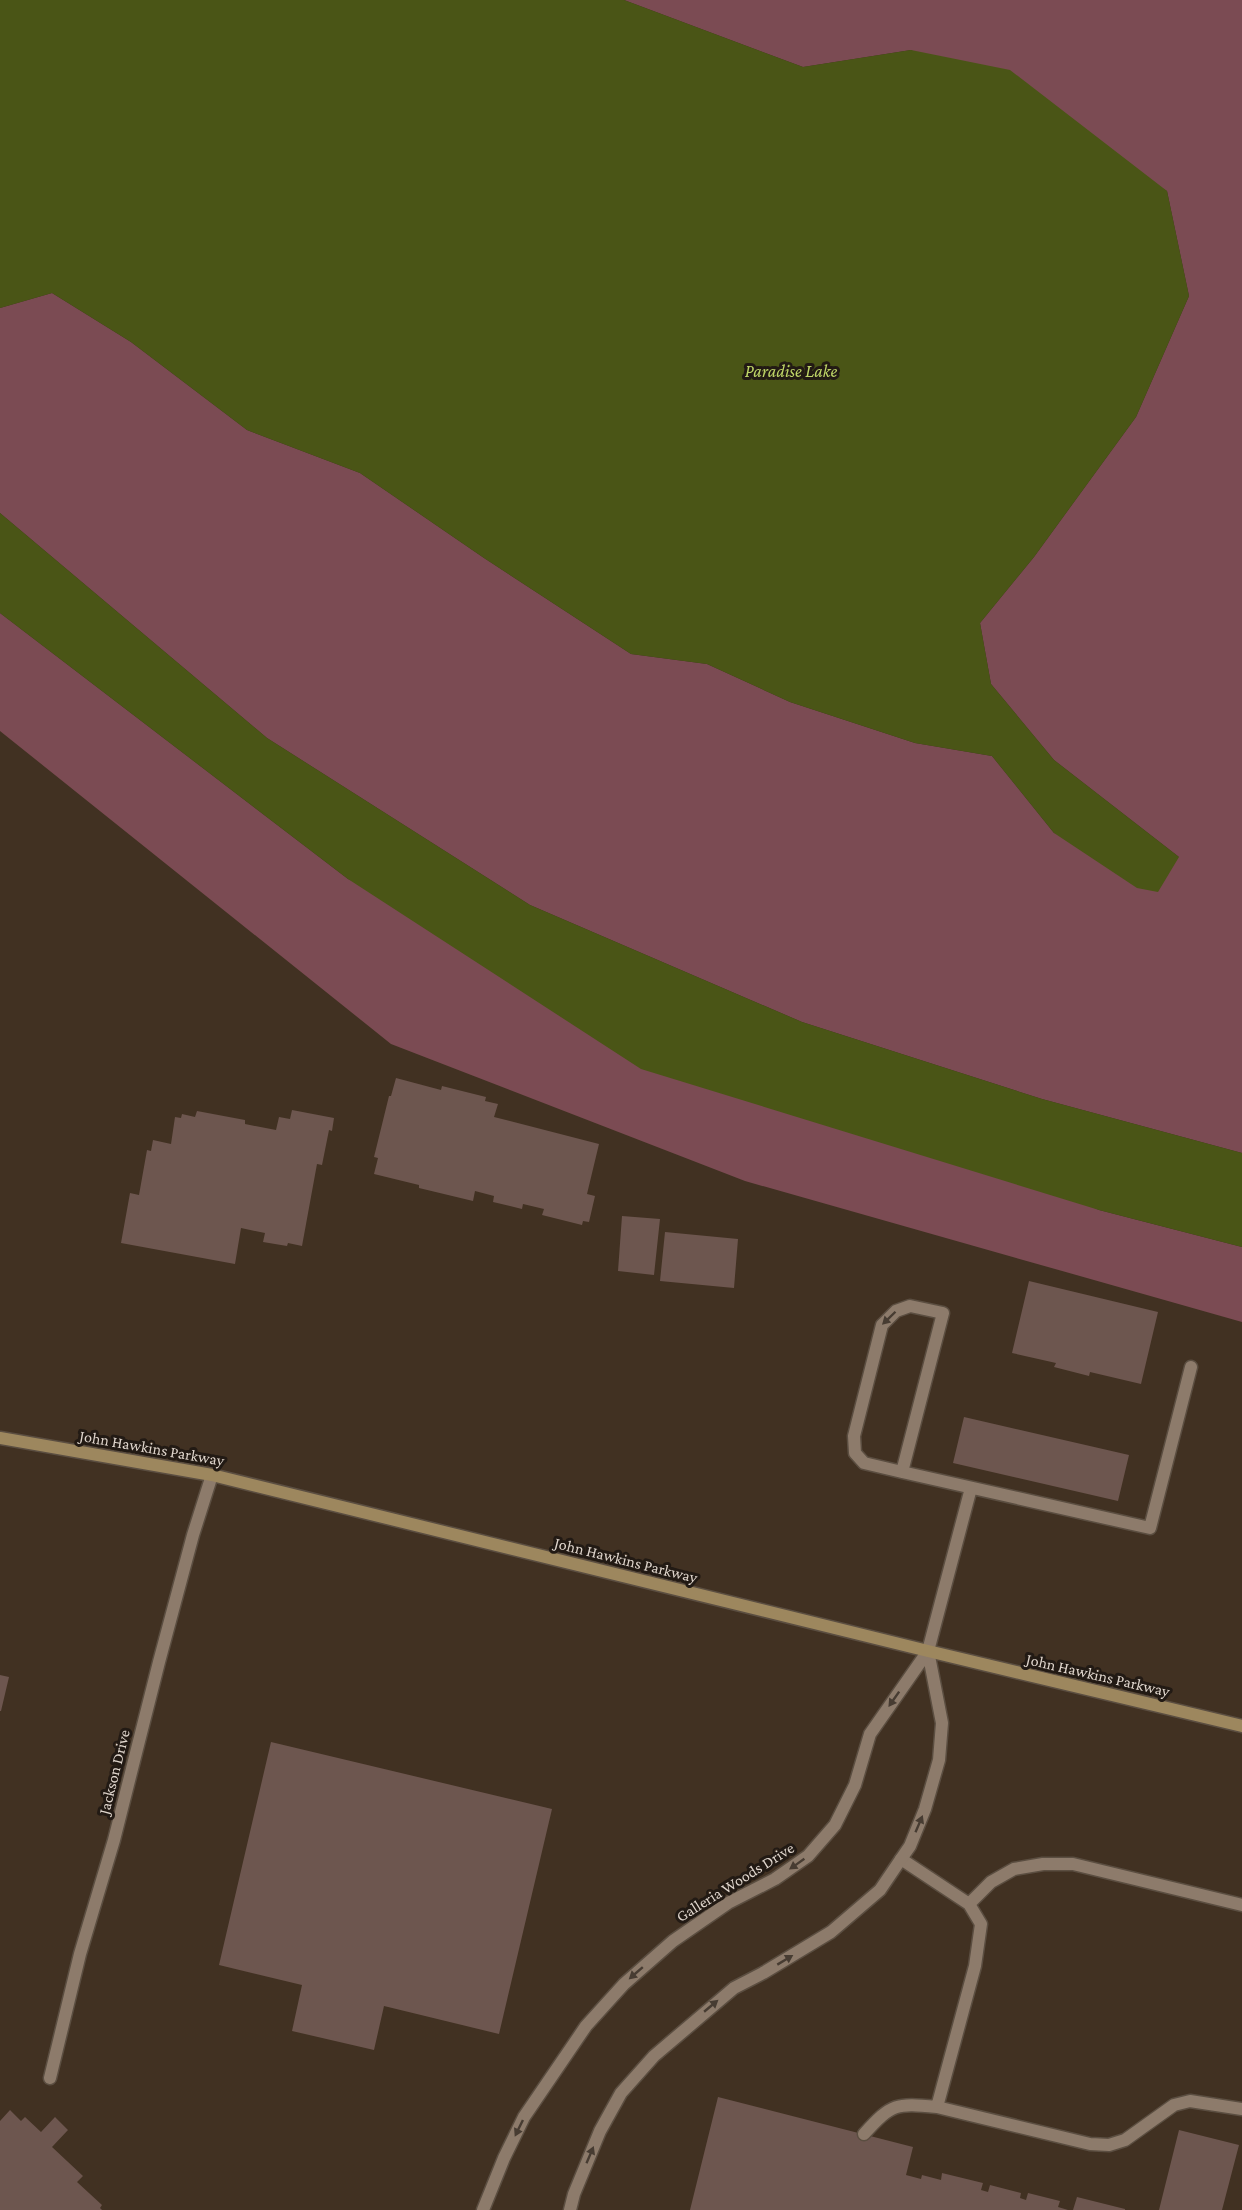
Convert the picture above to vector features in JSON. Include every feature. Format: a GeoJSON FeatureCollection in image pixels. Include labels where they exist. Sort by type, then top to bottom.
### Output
{"type":"FeatureCollection","features":[{"type":"Feature","properties":{"kind":"main road","name":"John Hawkins Parkway"},"geometry":{"type":"LineString","coordinates":[[0,1438],[212,1475],[1242,1726]]}},
{"type":"Feature","properties":{"kind":"street"},"geometry":{"type":"LineString","coordinates":[[902,1472],[943,1313],[910,1306],[896,1311],[882,1324],[854,1436],[855,1453],[864,1463],[902,1472],[971,1488],[1149,1528],[1191,1367]]}},
{"type":"Feature","properties":{"kind":"street","name":"Jackson Drive"},"geometry":{"type":"LineString","coordinates":[[50,2078],[80,1954],[114,1840],[193,1535],[212,1475]]}},
{"type":"Feature","properties":{"kind":"street"},"geometry":{"type":"LineString","coordinates":[[570,2210],[574,2194],[600,2131],[621,2093],[654,2056],[734,1988],[831,1932],[880,1890],[910,1846],[925,1809],[939,1760],[942,1723],[928,1651],[971,1488]]}},
{"type":"Feature","properties":{"kind":"street","name":"Galleria Woods Drive"},"geometry":{"type":"LineString","coordinates":[[483,2210],[524,2117],[586,2026],[624,1984],[673,1941],[728,1903],[776,1879],[808,1856],[835,1825],[855,1785],[870,1734],[928,1651]]}},
{"type":"Feature","properties":{"kind":"street"},"geometry":{"type":"LineString","coordinates":[[901,1859],[969,1904],[981,1924],[975,1966],[937,2107]]}},
{"type":"Feature","properties":{"kind":"street"},"geometry":{"type":"LineString","coordinates":[[969,1904],[991,1882],[1014,1869],[1073,1864],[1242,1905]]}},
{"type":"Feature","properties":{"kind":"street"},"geometry":{"type":"LineString","coordinates":[[864,2134],[890,2109],[904,2103],[937,2107],[1090,2145],[1109,2145],[1125,2140],[1174,2105],[1190,2101],[1242,2109]]}},
{"type":"Feature","properties":{"kind":"shaded area"},"geometry":{"type":"Polygon","coordinates":[[[624,0],[1242,0],[1242,1153],[1042,1099],[802,1022],[530,905],[267,738],[0,513],[0,308],[52,293],[131,342],[247,430],[360,473],[484,558],[631,654],[707,664],[790,702],[915,743],[992,756],[1054,833],[1179,857],[1054,760],[991,684],[980,623],[1034,557],[1136,417],[1189,296],[1167,191],[911,50],[803,67],[624,0]]]}},
{"type":"Feature","properties":{"kind":"shaded area"},"geometry":{"type":"Polygon","coordinates":[[[0,613],[348,879],[1099,1210],[1242,1247],[1242,1322],[745,1181],[391,1044],[0,731],[0,613]]]}},
{"type":"Feature","properties":{"kind":"water","name":"Paradise Lake"},"geometry":{"type":"Polygon","coordinates":[[[0,0],[624,0],[803,67],[911,50],[1010,70],[1167,191],[1189,296],[1136,417],[1034,557],[980,623],[991,684],[1054,760],[1179,857],[1158,892],[1137,888],[1054,833],[992,756],[915,743],[790,702],[707,664],[631,654],[484,558],[360,473],[247,430],[131,342],[52,293],[0,308],[0,0]]]}},
{"type":"Feature","properties":{"kind":"water"},"geometry":{"type":"Polygon","coordinates":[[[0,513],[267,738],[530,905],[802,1022],[1042,1099],[1242,1153],[1242,1247],[1099,1210],[641,1069],[348,879],[0,613],[0,513]]]}},
{"type":"Feature","properties":{"kind":"building"},"geometry":{"type":"Polygon","coordinates":[[[396,1078],[441,1090],[442,1086],[486,1097],[485,1101],[498,1104],[494,1117],[599,1144],[587,1194],[595,1196],[589,1222],[583,1221],[582,1225],[542,1215],[544,1209],[523,1204],[522,1209],[493,1202],[494,1196],[475,1191],[473,1201],[374,1174],[378,1158],[374,1157],[389,1096],[391,1096],[396,1078]]]}},
{"type":"Feature","properties":{"kind":"building"},"geometry":{"type":"Polygon","coordinates":[[[292,1110],[334,1118],[332,1131],[329,1130],[322,1165],[317,1164],[302,1246],[263,1242],[265,1233],[241,1228],[235,1264],[121,1243],[130,1193],[139,1195],[147,1150],[151,1151],[153,1140],[171,1144],[175,1117],[181,1118],[182,1114],[195,1117],[197,1111],[245,1120],[245,1124],[276,1130],[279,1117],[290,1119],[292,1110]]]}},
{"type":"Feature","properties":{"kind":"building"},"geometry":{"type":"Polygon","coordinates":[[[622,1216],[660,1219],[654,1275],[618,1271],[622,1216]]]}},
{"type":"Feature","properties":{"kind":"building"},"geometry":{"type":"Polygon","coordinates":[[[665,1232],[738,1239],[734,1288],[660,1281],[665,1232]]]}},
{"type":"Feature","properties":{"kind":"building"},"geometry":{"type":"Polygon","coordinates":[[[1029,1281],[1158,1312],[1141,1384],[1090,1372],[1089,1376],[1054,1367],[1056,1363],[1012,1353],[1029,1281]]]}},
{"type":"Feature","properties":{"kind":"building"},"geometry":{"type":"Polygon","coordinates":[[[964,1417],[1129,1455],[1118,1501],[953,1463],[964,1417]]]}},
{"type":"Feature","properties":{"kind":"building"},"geometry":{"type":"Polygon","coordinates":[[[0,1675],[9,1677],[1,1711],[0,1711],[0,1675]]]}},
{"type":"Feature","properties":{"kind":"building"},"geometry":{"type":"Polygon","coordinates":[[[271,1742],[552,1809],[499,2034],[384,2006],[374,2050],[292,2031],[302,1985],[219,1965],[271,1742]]]}},
{"type":"Feature","properties":{"kind":"building"},"geometry":{"type":"Polygon","coordinates":[[[718,2097],[913,2147],[906,2175],[921,2179],[922,2175],[941,2180],[942,2173],[983,2183],[981,2190],[988,2192],[990,2185],[1021,2193],[1020,2198],[1026,2200],[1028,2193],[1060,2201],[1058,2207],[1068,2210],[690,2210],[718,2097]]]}},
{"type":"Feature","properties":{"kind":"building"},"geometry":{"type":"Polygon","coordinates":[[[10,2110],[21,2121],[25,2117],[41,2132],[55,2117],[68,2130],[52,2147],[83,2176],[77,2182],[102,2205],[100,2208],[102,2210],[0,2210],[0,2121],[10,2110]]]}},
{"type":"Feature","properties":{"kind":"building"},"geometry":{"type":"Polygon","coordinates":[[[1179,2130],[1239,2145],[1222,2210],[1159,2210],[1179,2130]]]}},
{"type":"Feature","properties":{"kind":"building"},"geometry":{"type":"Polygon","coordinates":[[[1077,2197],[1125,2209],[1125,2210],[1073,2210],[1077,2197]]]}}]}
